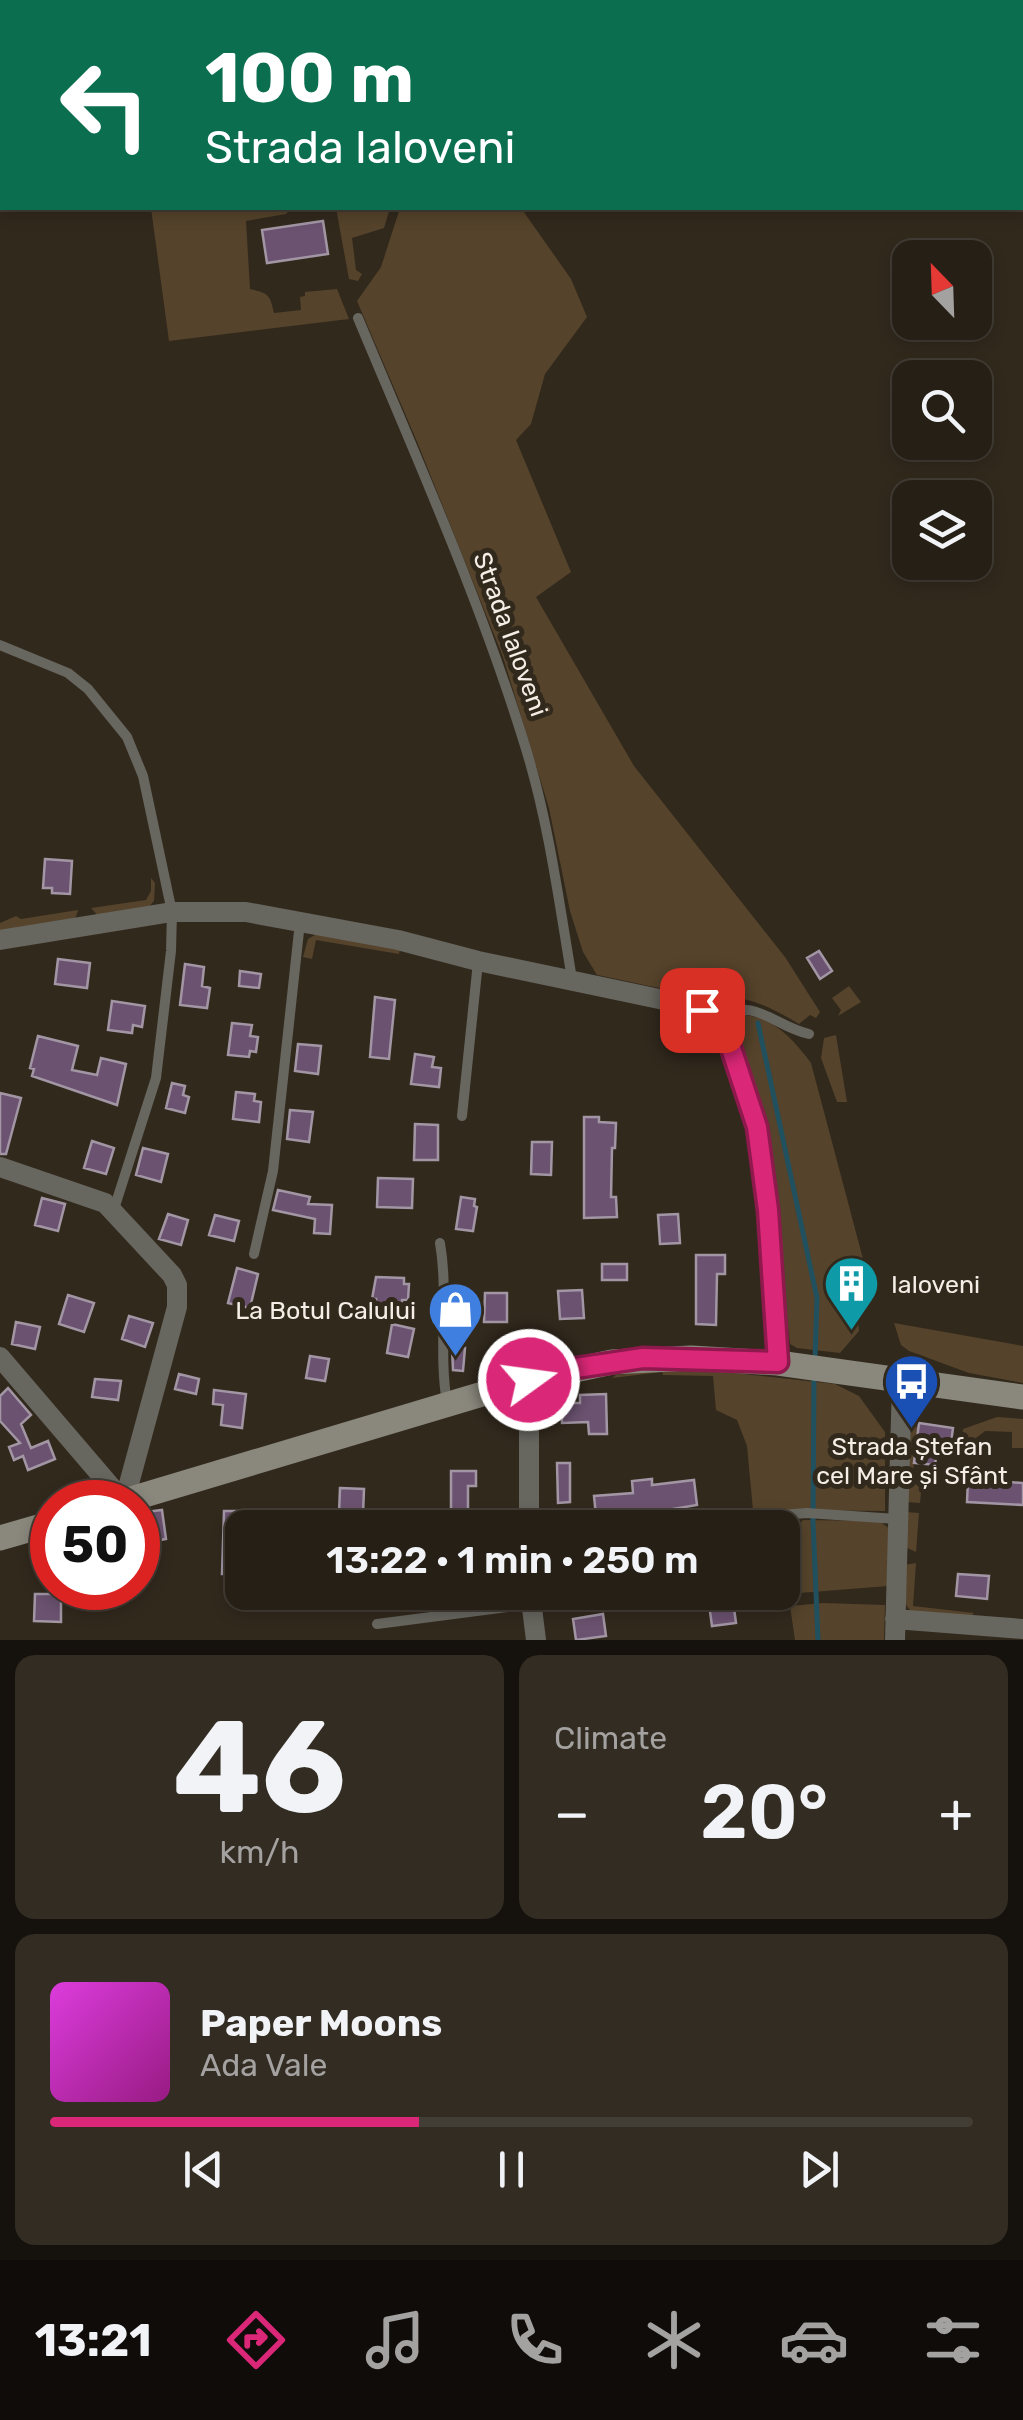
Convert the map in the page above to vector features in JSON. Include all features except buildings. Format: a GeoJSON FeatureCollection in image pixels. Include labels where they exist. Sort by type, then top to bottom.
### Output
{"type":"FeatureCollection","features":[{"type":"Feature","properties":{"kind":"main road"},"geometry":{"type":"LineString","coordinates":[[160,1491],[529,1380],[643,1358],[786,1364],[1023,1397]]}},
{"type":"Feature","properties":{"kind":"main road"},"geometry":{"type":"LineString","coordinates":[[0,1538],[30,1529]]}},
{"type":"Feature","properties":{"kind":"street"},"geometry":{"type":"LineString","coordinates":[[0,940],[172,912],[246,912],[398,940],[664,1000],[716,1016],[725,1030],[757,1127],[786,1364]]}},
{"type":"Feature","properties":{"kind":"street"},"geometry":{"type":"LineString","coordinates":[[0,1167],[96,1198],[114,1209],[172,1275],[178,1296],[129,1480]]}},
{"type":"Feature","properties":{"kind":"street"},"geometry":{"type":"LineString","coordinates":[[0,1356],[104,1480]]}},
{"type":"Feature","properties":{"kind":"street"},"geometry":{"type":"LineString","coordinates":[[529,1380],[529,1510]]}},
{"type":"Feature","properties":{"kind":"street"},"geometry":{"type":"LineString","coordinates":[[902,1380],[895,1629],[1023,1629]]}},
{"type":"Feature","properties":{"kind":"street"},"geometry":{"type":"LineString","coordinates":[[532,1610],[536,1640]]}},
{"type":"Feature","properties":{"kind":"lane","name":"Strada Ialoveni"},"geometry":{"type":"LineString","coordinates":[[358,318],[501,673],[527,752],[550,844],[572,980]]}},
{"type":"Feature","properties":{"kind":"lane"},"geometry":{"type":"LineString","coordinates":[[0,646],[68,673],[88,689],[120,726],[135,751],[143,776],[172,912],[156,1078],[114,1209]]}},
{"type":"Feature","properties":{"kind":"lane"},"geometry":{"type":"LineString","coordinates":[[254,1254],[273,1170],[300,922]]}},
{"type":"Feature","properties":{"kind":"lane"},"geometry":{"type":"LineString","coordinates":[[462,1116],[478,960]]}},
{"type":"Feature","properties":{"kind":"lane"},"geometry":{"type":"LineString","coordinates":[[716,1016],[738,1008],[765,1014],[808,1034]]}},
{"type":"Feature","properties":{"kind":"lane"},"geometry":{"type":"LineString","coordinates":[[440,1242],[446,1280],[447,1404]]}},
{"type":"Feature","properties":{"kind":"lane"},"geometry":{"type":"LineString","coordinates":[[800,1515],[897,1519]]}},
{"type":"Feature","properties":{"kind":"lane"},"geometry":{"type":"LineString","coordinates":[[377,1624],[459,1610]]}},
{"type":"Feature","properties":{"kind":"shaded area"},"geometry":{"type":"Polygon","coordinates":[[[151,210],[289,210],[286,214],[246,221],[250,289],[268,296],[274,313],[301,310],[300,297],[305,292],[337,289],[349,319],[169,341],[151,210]]]}},
{"type":"Feature","properties":{"kind":"shaded area"},"geometry":{"type":"Polygon","coordinates":[[[336,210],[389,210],[384,228],[352,238],[356,270],[362,274],[358,281],[349,279],[336,210]]]}},
{"type":"Feature","properties":{"kind":"shaded area"},"geometry":{"type":"Polygon","coordinates":[[[399,210],[522,210],[571,279],[587,317],[545,374],[531,424],[516,440],[571,572],[536,597],[634,766],[785,957],[820,1012],[816,1018],[810,1015],[799,1024],[742,999],[597,975],[583,952],[570,911],[549,808],[503,657],[357,301],[381,267],[399,210]]]}},
{"type":"Feature","properties":{"kind":"shaded area"},"geometry":{"type":"Polygon","coordinates":[[[151,878],[155,883],[154,901],[146,910],[100,918],[91,908],[146,900],[151,878]]]}},
{"type":"Feature","properties":{"kind":"shaded area"},"geometry":{"type":"Polygon","coordinates":[[[78,910],[74,923],[0,932],[0,923],[16,916],[21,919],[78,910]]]}},
{"type":"Feature","properties":{"kind":"shaded area"},"geometry":{"type":"Polygon","coordinates":[[[318,933],[400,948],[399,954],[316,940],[312,959],[303,957],[308,939],[318,933]]]}},
{"type":"Feature","properties":{"kind":"shaded area"},"geometry":{"type":"Polygon","coordinates":[[[849,986],[861,1002],[838,1016],[841,1010],[832,998],[849,986]]]}},
{"type":"Feature","properties":{"kind":"shaded area"},"geometry":{"type":"Polygon","coordinates":[[[737,1014],[771,1023],[811,1063],[871,1289],[855,1291],[859,1331],[840,1353],[790,1344],[764,1127],[729,1018],[737,1014]]]}},
{"type":"Feature","properties":{"kind":"shaded area"},"geometry":{"type":"Polygon","coordinates":[[[836,1035],[847,1102],[837,1102],[821,1058],[824,1038],[836,1035]]]}},
{"type":"Feature","properties":{"kind":"shaded area"},"geometry":{"type":"Polygon","coordinates":[[[894,1323],[1023,1346],[1023,1383],[969,1373],[909,1351],[901,1345],[894,1323]]]}},
{"type":"Feature","properties":{"kind":"shaded area"},"geometry":{"type":"Polygon","coordinates":[[[690,1368],[835,1384],[859,1396],[885,1432],[885,1511],[753,1510],[747,1446],[737,1420],[716,1410],[713,1376],[662,1372],[612,1378],[690,1368]]]}},
{"type":"Feature","properties":{"kind":"shaded area"},"geometry":{"type":"Polygon","coordinates":[[[997,1417],[1023,1419],[1023,1448],[1012,1448],[1012,1432],[985,1431],[962,1449],[963,1429],[997,1417]]]}},
{"type":"Feature","properties":{"kind":"shaded area"},"geometry":{"type":"Polygon","coordinates":[[[911,1426],[918,1427],[913,1471],[923,1473],[920,1503],[906,1502],[911,1426]]]}},
{"type":"Feature","properties":{"kind":"shaded area"},"geometry":{"type":"Polygon","coordinates":[[[906,1512],[919,1513],[916,1552],[905,1547],[906,1512]]]}},
{"type":"Feature","properties":{"kind":"shaded area"},"geometry":{"type":"Polygon","coordinates":[[[803,1520],[879,1521],[890,1529],[888,1586],[800,1593],[803,1520]]]}},
{"type":"Feature","properties":{"kind":"shaded area"},"geometry":{"type":"Polygon","coordinates":[[[916,1563],[913,1606],[974,1613],[967,1620],[909,1609],[903,1592],[904,1565],[916,1563]]]}},
{"type":"Feature","properties":{"kind":"shaded area"},"geometry":{"type":"Polygon","coordinates":[[[800,1605],[885,1605],[884,1640],[795,1640],[791,1610],[800,1610],[800,1605]]]}},
{"type":"Feature","properties":{"kind":"waterway"},"geometry":{"type":"LineString","coordinates":[[758,1023],[817,1298],[815,1359]]}},
{"type":"Feature","properties":{"kind":"waterway"},"geometry":{"type":"LineString","coordinates":[[814,1375],[813,1522],[818,1640]]}},
{"type":"Feature","properties":{"kind":"place","name":"Ialoveni"},"geometry":{"type":"Point","coordinates":[852,1333]}},
{"type":"Feature","properties":{"kind":"place","name":"La Botul Calului"},"geometry":{"type":"Point","coordinates":[455,1359]}},
{"type":"Feature","properties":{"kind":"place","name":"Strada Ștefan cel Mare și Sfânt"},"geometry":{"type":"Point","coordinates":[912,1431]}},
{"type":"Feature","properties":{"kind":"route"},"geometry":{"type":"LineString","coordinates":[[529,1380],[643,1358],[778,1362],[768,1210],[757,1127],[725,1030],[716,1016],[702,1010]]}}]}
